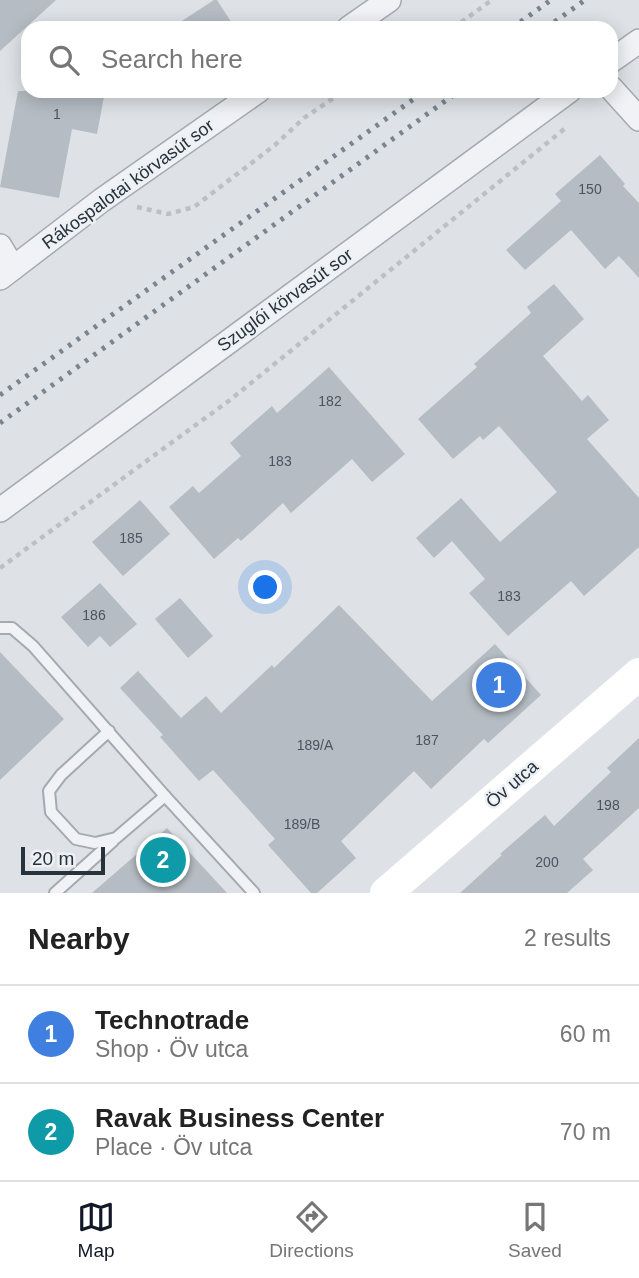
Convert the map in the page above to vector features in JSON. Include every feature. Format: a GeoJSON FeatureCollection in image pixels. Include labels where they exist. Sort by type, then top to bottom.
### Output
{"type":"FeatureCollection","features":[{"type":"Feature","properties":{"kind":"street"},"geometry":{"type":"LineString","coordinates":[[359,21],[389,0]]}},
{"type":"Feature","properties":{"kind":"street"},"geometry":{"type":"LineString","coordinates":[[618,56],[639,41]]}},
{"type":"Feature","properties":{"kind":"street"},"geometry":{"type":"LineString","coordinates":[[618,96],[639,119]]}},
{"type":"Feature","properties":{"kind":"street","name":"Rákospalotai körvasút sor"},"geometry":{"type":"LineString","coordinates":[[7,273],[102,200],[248,98]]}},
{"type":"Feature","properties":{"kind":"street","name":"Szuglói körvasút sor"},"geometry":{"type":"LineString","coordinates":[[0,510],[559,98]]}},
{"type":"Feature","properties":{"kind":"street"},"geometry":{"type":"LineString","coordinates":[[0,246],[7,273]]}},
{"type":"Feature","properties":{"kind":"street","name":"Öv utca"},"geometry":{"type":"LineString","coordinates":[[386,893],[639,674]]}},
{"type":"Feature","properties":{"kind":"lane"},"geometry":{"type":"LineString","coordinates":[[0,628],[12,628],[33,646],[164,796],[254,893]]}},
{"type":"Feature","properties":{"kind":"lane"},"geometry":{"type":"LineString","coordinates":[[108,731],[61,775],[49,792],[51,812],[76,839],[95,843],[116,838]]}},
{"type":"Feature","properties":{"kind":"lane"},"geometry":{"type":"LineString","coordinates":[[55,893],[164,796]]}},
{"type":"Feature","properties":{"kind":"path"},"geometry":{"type":"LineString","coordinates":[[463,21],[492,0]]}},
{"type":"Feature","properties":{"kind":"path"},"geometry":{"type":"LineString","coordinates":[[102,200],[168,214],[194,208],[275,145],[304,118],[334,98]]}},
{"type":"Feature","properties":{"kind":"path"},"geometry":{"type":"LineString","coordinates":[[0,568],[230,400],[570,125]]}},
{"type":"Feature","properties":{"kind":"building"},"geometry":{"type":"Polygon","coordinates":[[[0,0],[56,0],[33,21],[21,21],[21,32],[0,51],[0,0]]]}},
{"type":"Feature","properties":{"kind":"building"},"geometry":{"type":"Polygon","coordinates":[[[217,0],[230,21],[182,21],[217,0]]]}},
{"type":"Feature","properties":{"kind":"building"},"geometry":{"type":"Polygon","coordinates":[[[18,91],[21,91],[21,98],[104,98],[97,134],[72,129],[59,198],[0,187],[18,91]]]}},
{"type":"Feature","properties":{"kind":"building"},"geometry":{"type":"Polygon","coordinates":[[[600,155],[639,203],[639,278],[619,256],[605,269],[571,230],[525,270],[506,250],[561,201],[555,194],[600,155]]]}},
{"type":"Feature","properties":{"kind":"building"},"geometry":{"type":"Polygon","coordinates":[[[554,284],[584,319],[543,356],[582,401],[588,395],[609,420],[587,439],[639,498],[639,547],[584,596],[571,581],[508,636],[469,593],[485,579],[452,541],[434,558],[416,538],[461,498],[500,542],[557,492],[499,426],[483,440],[480,436],[453,459],[418,419],[477,367],[474,364],[531,313],[527,307],[554,284]]]}},
{"type":"Feature","properties":{"kind":"building"},"geometry":{"type":"Polygon","coordinates":[[[329,367],[405,454],[372,482],[352,459],[291,513],[283,503],[241,541],[238,538],[214,559],[169,507],[193,486],[199,493],[241,456],[230,443],[272,406],[277,413],[329,367]]]}},
{"type":"Feature","properties":{"kind":"building"},"geometry":{"type":"Polygon","coordinates":[[[140,500],[170,534],[123,576],[92,542],[140,500]]]}},
{"type":"Feature","properties":{"kind":"building"},"geometry":{"type":"Polygon","coordinates":[[[100,583],[137,624],[110,647],[100,636],[88,647],[61,617],[100,583]]]}},
{"type":"Feature","properties":{"kind":"building"},"geometry":{"type":"Polygon","coordinates":[[[180,598],[213,636],[188,658],[155,619],[180,598]]]}},
{"type":"Feature","properties":{"kind":"building"},"geometry":{"type":"Polygon","coordinates":[[[339,605],[432,701],[495,644],[541,695],[488,743],[484,739],[431,789],[414,771],[341,841],[356,858],[317,893],[311,893],[268,845],[275,839],[213,770],[199,781],[160,737],[163,735],[120,688],[138,671],[181,718],[206,696],[221,713],[272,665],[274,668],[339,605]]]}},
{"type":"Feature","properties":{"kind":"building"},"geometry":{"type":"Polygon","coordinates":[[[0,652],[64,719],[0,780],[0,652]]]}},
{"type":"Feature","properties":{"kind":"building"},"geometry":{"type":"Polygon","coordinates":[[[639,738],[639,808],[583,859],[593,870],[567,893],[460,893],[545,815],[554,826],[611,772],[607,768],[639,738]]]}},
{"type":"Feature","properties":{"kind":"building"},"geometry":{"type":"Polygon","coordinates":[[[167,828],[227,893],[92,893],[167,828]]]}},
{"type":"Feature","properties":{"kind":"railway"},"geometry":{"type":"LineString","coordinates":[[522,21],[551,0]]}},
{"type":"Feature","properties":{"kind":"railway"},"geometry":{"type":"LineString","coordinates":[[556,21],[585,0]]}},
{"type":"Feature","properties":{"kind":"railway"},"geometry":{"type":"LineString","coordinates":[[0,395],[415,98]]}},
{"type":"Feature","properties":{"kind":"railway"},"geometry":{"type":"LineString","coordinates":[[0,423],[449,98]]}},
{"type":"Feature","properties":{"kind":"place","name":"Technotrade"},"geometry":{"type":"Point","coordinates":[499,685]}},
{"type":"Feature","properties":{"kind":"place","name":"Ravak Business Center"},"geometry":{"type":"Point","coordinates":[163,860]}}]}
